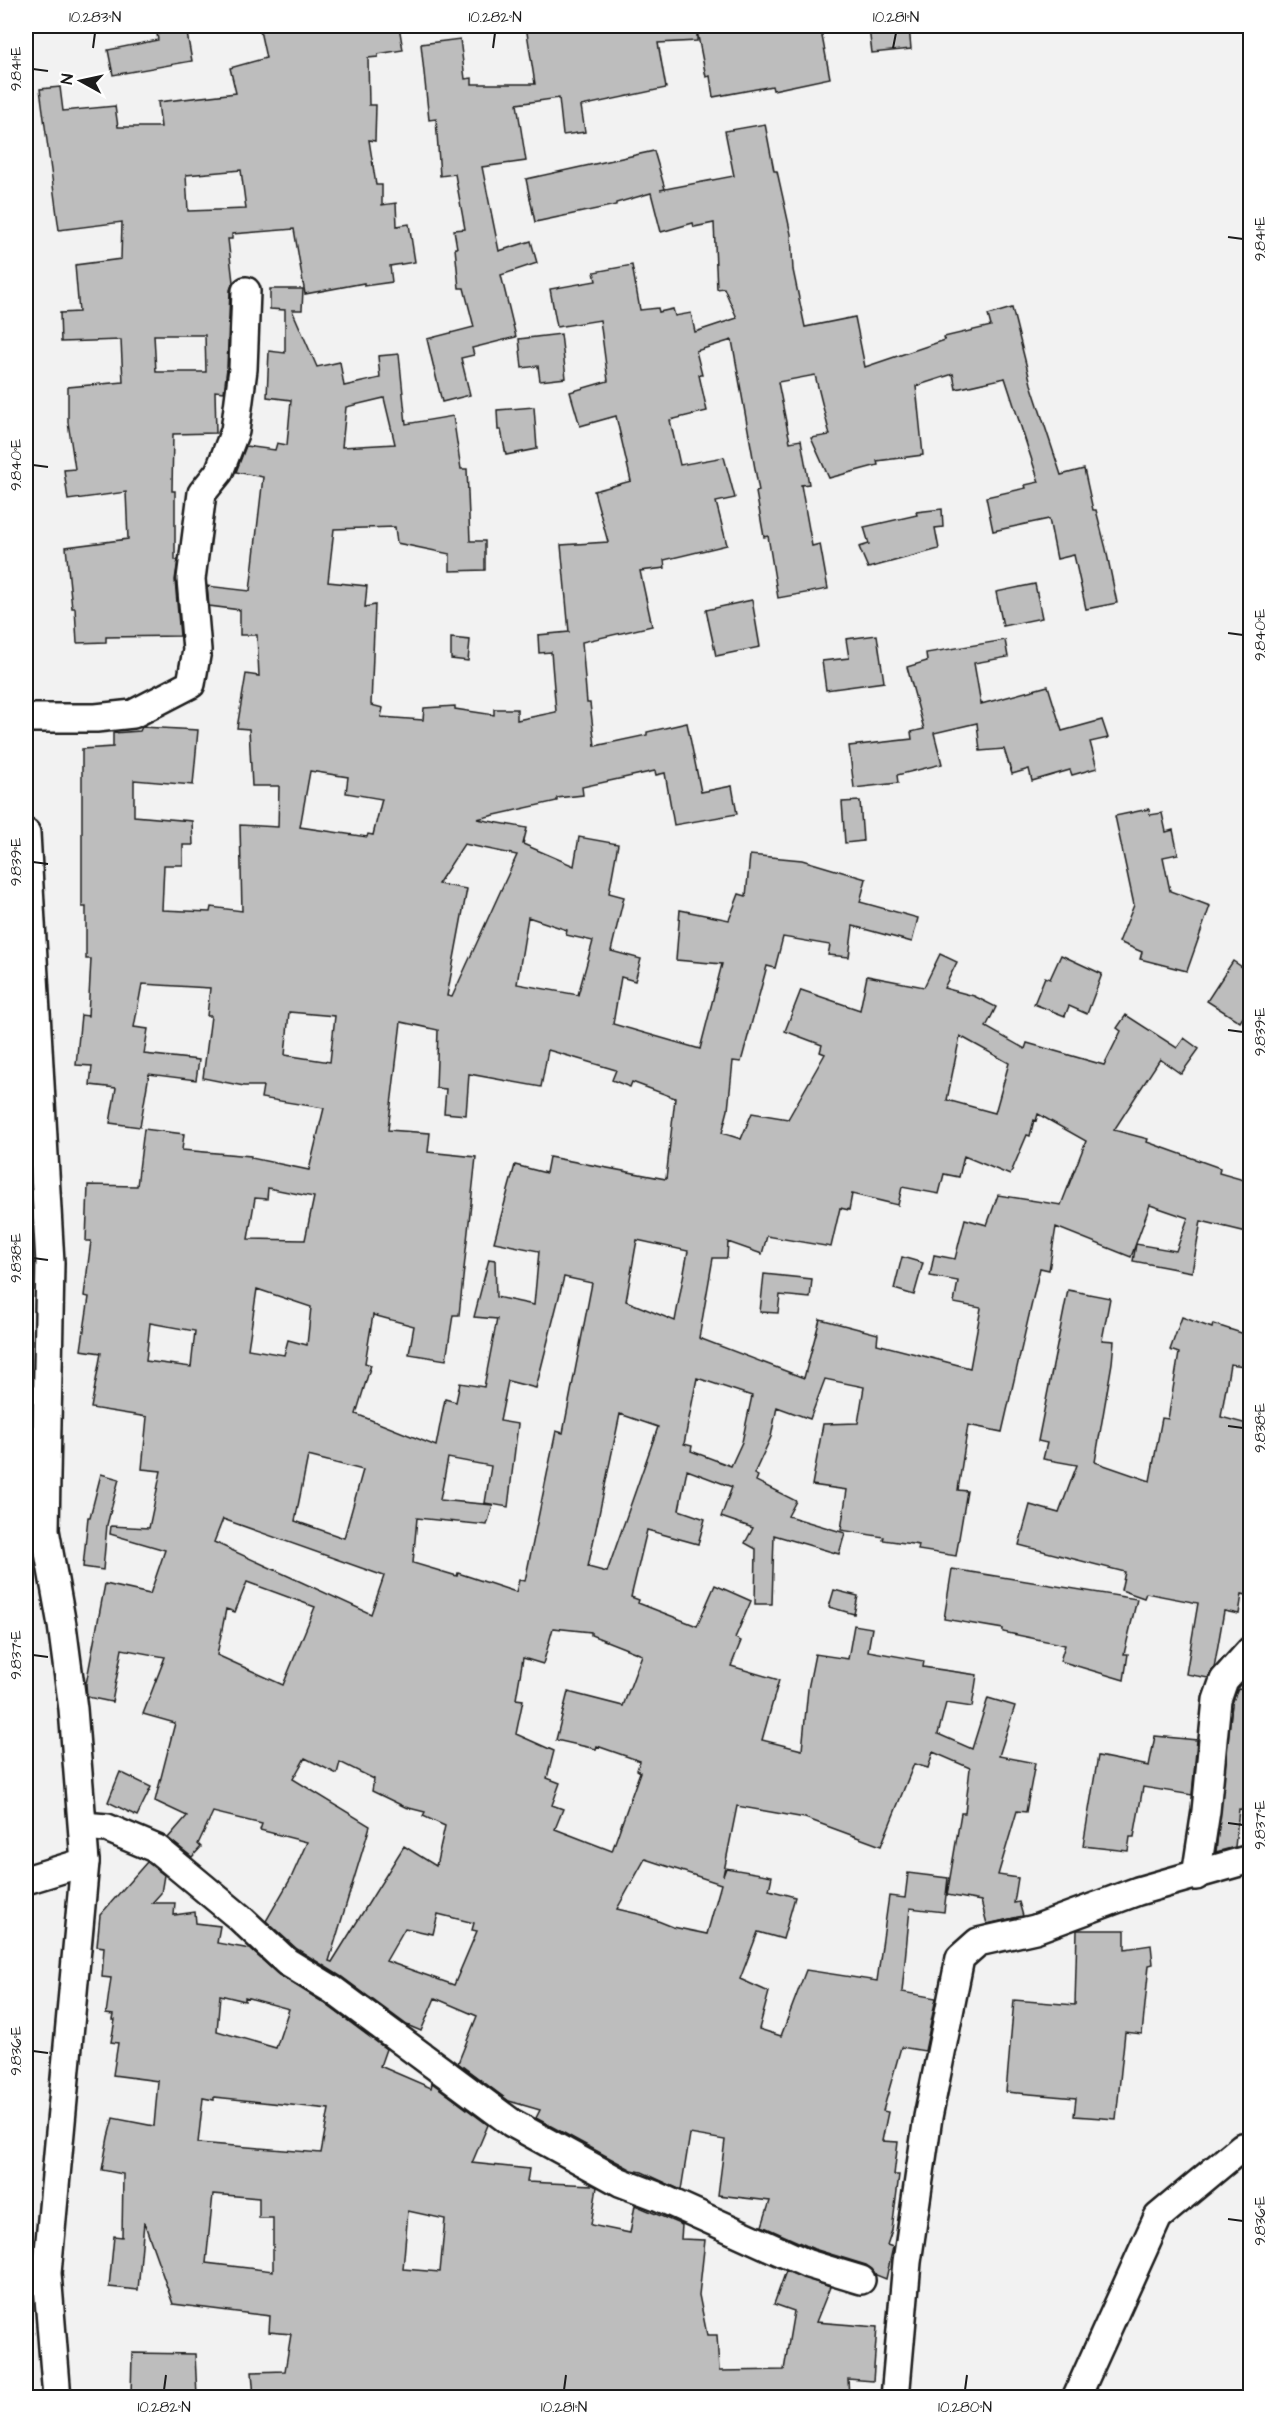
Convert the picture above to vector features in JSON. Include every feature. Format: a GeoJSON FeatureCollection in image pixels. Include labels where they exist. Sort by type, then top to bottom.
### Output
{"type":"FeatureCollection","features":[{"type":"Feature","properties":{"kind":"street"},"geometry":{"type":"LineString","coordinates":[[26,718],[96,718],[133,714],[191,684],[197,650],[191,579],[202,494],[219,472],[235,431],[243,369],[246,291]]}},
{"type":"Feature","properties":{"kind":"street"},"geometry":{"type":"LineString","coordinates":[[26,833],[50,1263],[35,1524],[62,1625],[73,1709],[85,1862],[47,2273],[57,2397]]}},
{"type":"Feature","properties":{"kind":"street"},"geometry":{"type":"LineString","coordinates":[[1196,1876],[1206,1811],[1217,1700],[1224,1680],[1251,1651]]}},
{"type":"Feature","properties":{"kind":"street"},"geometry":{"type":"LineString","coordinates":[[83,1826],[107,1828],[157,1849],[239,1917],[287,1962],[333,1989],[512,2123],[620,2182],[657,2196],[808,2264],[861,2280]]}},
{"type":"Feature","properties":{"kind":"street"},"geometry":{"type":"LineString","coordinates":[[895,2397],[907,2262],[928,2117],[960,1958],[978,1942],[1035,1929],[1138,1891],[1251,1859]]}},
{"type":"Feature","properties":{"kind":"street"},"geometry":{"type":"LineString","coordinates":[[26,1880],[85,1862]]}},
{"type":"Feature","properties":{"kind":"street"},"geometry":{"type":"LineString","coordinates":[[1076,2397],[1158,2217],[1242,2147],[1251,2148]]}},
{"type":"Feature","properties":{"kind":"building"},"geometry":{"type":"Polygon","coordinates":[[[259,26],[379,26],[380,29],[399,26],[403,50],[368,58],[369,105],[376,105],[375,141],[369,140],[376,185],[382,185],[382,205],[396,203],[397,226],[409,224],[415,262],[390,266],[392,282],[364,286],[364,283],[305,294],[294,229],[232,234],[232,239],[228,239],[233,282],[230,290],[227,368],[224,392],[215,391],[216,433],[173,434],[172,491],[175,491],[175,560],[178,560],[175,580],[180,636],[106,637],[106,642],[77,643],[75,608],[72,608],[66,547],[128,539],[126,492],[68,500],[64,470],[75,469],[68,422],[68,387],[123,382],[121,340],[61,342],[60,313],[79,312],[75,265],[121,259],[122,222],[59,230],[40,89],[60,87],[63,111],[115,106],[118,127],[161,127],[158,102],[236,93],[230,68],[266,58],[259,26]],[[241,170],[186,175],[188,211],[246,209],[241,170]],[[154,335],[156,372],[206,372],[205,335],[154,335]]]}},
{"type":"Feature","properties":{"kind":"building"},"geometry":{"type":"Polygon","coordinates":[[[526,26],[806,26],[807,34],[821,31],[830,78],[773,90],[772,86],[713,97],[710,76],[706,77],[697,31],[697,41],[658,43],[666,88],[581,106],[585,132],[563,135],[559,98],[517,104],[526,161],[482,167],[499,251],[531,241],[537,263],[501,275],[516,337],[472,348],[474,355],[461,358],[470,395],[442,402],[427,339],[474,327],[464,288],[459,288],[454,230],[465,229],[455,174],[440,176],[436,119],[429,120],[421,44],[460,39],[465,79],[472,78],[472,84],[535,84],[526,26]]]}},
{"type":"Feature","properties":{"kind":"building"},"geometry":{"type":"Polygon","coordinates":[[[909,26],[911,49],[872,53],[869,28],[909,26]]]}},
{"type":"Feature","properties":{"kind":"building"},"geometry":{"type":"Polygon","coordinates":[[[186,28],[192,61],[113,75],[108,50],[158,40],[157,34],[186,28]]]}},
{"type":"Feature","properties":{"kind":"building"},"geometry":{"type":"Polygon","coordinates":[[[765,124],[774,171],[777,171],[791,234],[793,270],[805,327],[855,317],[865,367],[945,340],[944,337],[991,326],[988,315],[1012,308],[1031,384],[1061,475],[1084,469],[1093,510],[1096,510],[1106,549],[1117,603],[1086,609],[1074,555],[1057,559],[1049,519],[993,531],[986,497],[1026,488],[1025,485],[1039,482],[1005,378],[956,389],[953,374],[916,386],[923,455],[877,461],[878,465],[829,478],[811,438],[830,435],[815,375],[778,382],[790,442],[801,440],[809,484],[801,485],[812,546],[820,544],[828,589],[778,598],[768,536],[764,537],[756,492],[759,491],[732,340],[696,351],[707,411],[670,420],[680,465],[724,457],[735,498],[716,502],[727,545],[664,560],[665,568],[640,571],[652,626],[582,642],[587,703],[590,703],[595,746],[647,735],[647,732],[687,723],[701,792],[732,786],[737,814],[674,825],[665,773],[656,775],[655,771],[582,787],[583,795],[557,798],[557,801],[477,819],[527,828],[523,844],[574,866],[579,837],[618,844],[609,893],[624,897],[611,951],[641,959],[635,981],[621,977],[613,1024],[700,1049],[722,964],[676,960],[680,910],[729,920],[739,894],[746,896],[750,855],[802,860],[866,879],[860,902],[918,918],[912,942],[853,926],[849,957],[828,955],[830,945],[783,937],[775,968],[767,966],[741,1062],[733,1061],[728,1110],[722,1133],[741,1139],[752,1113],[788,1119],[825,1054],[820,1052],[822,1045],[785,1031],[801,990],[860,1010],[867,976],[924,987],[940,954],[957,962],[944,988],[974,996],[996,1007],[986,1027],[1025,1049],[1027,1043],[1104,1065],[1121,1031],[1117,1028],[1126,1015],[1177,1048],[1184,1038],[1199,1049],[1181,1074],[1160,1059],[1114,1130],[1148,1139],[1147,1142],[1220,1168],[1219,1173],[1251,1182],[1251,1233],[1201,1221],[1192,1272],[1133,1261],[1136,1244],[1176,1251],[1188,1218],[1150,1205],[1131,1257],[1056,1227],[1049,1270],[1040,1268],[1002,1432],[968,1425],[958,1490],[967,1491],[956,1556],[918,1550],[919,1545],[883,1540],[884,1537],[841,1530],[847,1490],[812,1485],[823,1424],[858,1423],[864,1387],[825,1379],[810,1419],[777,1407],[771,1437],[754,1474],[758,1476],[756,1481],[796,1501],[788,1516],[845,1533],[839,1554],[774,1535],[772,1604],[755,1604],[756,1549],[745,1543],[753,1528],[721,1517],[732,1487],[687,1470],[679,1510],[705,1519],[698,1544],[647,1530],[631,1597],[639,1600],[638,1603],[697,1626],[715,1585],[751,1601],[735,1638],[741,1641],[731,1666],[779,1680],[762,1740],[802,1750],[808,1689],[815,1654],[848,1659],[854,1625],[872,1628],[868,1651],[924,1661],[923,1667],[977,1675],[972,1707],[946,1703],[938,1734],[972,1749],[988,1698],[1015,1706],[999,1756],[1035,1763],[1026,1812],[1017,1811],[998,1875],[1018,1878],[1014,1903],[1019,1902],[1023,1916],[987,1924],[981,1901],[947,1895],[961,1813],[965,1813],[970,1768],[933,1752],[928,1768],[914,1764],[881,1846],[805,1818],[737,1806],[723,1876],[726,1868],[772,1876],[769,1890],[795,1897],[783,1939],[758,1932],[740,1979],[769,1992],[759,2029],[781,2036],[806,1970],[877,1981],[889,1896],[905,1898],[908,1873],[948,1878],[944,1912],[910,1908],[902,1992],[936,1998],[925,2051],[901,2047],[883,2111],[888,2112],[882,2141],[898,2142],[894,2175],[899,2175],[892,2230],[887,2245],[893,2247],[886,2279],[876,2275],[866,2265],[814,2249],[762,2226],[770,2201],[718,2195],[725,2140],[690,2134],[681,2190],[642,2172],[632,2170],[536,2118],[540,2110],[509,2101],[458,2063],[477,2016],[435,1998],[421,2031],[407,2025],[342,1977],[297,1949],[266,1921],[291,1878],[307,1842],[260,1830],[262,1824],[213,1812],[198,1844],[201,1847],[192,1857],[168,1838],[187,1816],[155,1801],[175,1723],[143,1714],[165,1657],[122,1649],[112,1702],[87,1697],[86,1684],[105,1584],[150,1594],[165,1550],[110,1534],[111,1526],[149,1528],[161,1471],[142,1469],[147,1417],[91,1408],[101,1353],[81,1350],[89,1297],[84,1296],[91,1241],[86,1241],[88,1185],[137,1186],[144,1129],[184,1134],[182,1150],[251,1156],[251,1158],[309,1170],[324,1108],[261,1098],[263,1086],[244,1086],[203,1078],[211,1016],[207,1016],[210,988],[142,984],[134,1027],[148,1029],[144,1054],[199,1060],[196,1080],[149,1074],[140,1127],[110,1123],[116,1088],[90,1085],[92,1066],[76,1065],[81,1015],[88,1016],[91,959],[86,959],[86,907],[82,907],[82,749],[113,747],[113,733],[140,731],[142,727],[198,730],[193,785],[134,780],[134,816],[192,821],[193,845],[183,845],[183,865],[164,865],[162,910],[210,912],[211,907],[242,911],[240,825],[278,827],[279,786],[252,786],[249,729],[237,728],[246,674],[259,676],[257,635],[240,635],[240,610],[209,606],[207,586],[250,591],[263,477],[236,472],[246,446],[275,450],[277,443],[287,445],[291,400],[267,397],[269,351],[285,353],[285,310],[270,309],[270,289],[303,289],[302,310],[292,310],[317,367],[340,362],[344,386],[380,378],[378,356],[399,354],[406,424],[453,416],[461,469],[467,469],[470,541],[485,541],[485,570],[450,571],[450,554],[397,543],[395,527],[334,529],[328,582],[367,586],[365,607],[375,605],[371,705],[383,708],[381,717],[423,720],[424,708],[455,706],[455,709],[494,715],[494,709],[517,709],[517,720],[556,712],[551,652],[539,653],[538,635],[569,632],[561,545],[608,542],[594,491],[631,481],[616,416],[580,426],[570,392],[608,381],[600,320],[557,327],[550,289],[596,281],[594,272],[632,265],[640,310],[658,308],[659,312],[673,309],[675,316],[691,313],[695,332],[737,318],[724,288],[717,289],[714,223],[694,227],[693,223],[661,232],[651,193],[616,203],[616,205],[535,222],[526,179],[654,151],[665,189],[660,190],[734,176],[725,131],[765,124]],[[384,398],[346,407],[342,447],[395,444],[384,398]],[[310,771],[300,827],[367,837],[368,834],[373,835],[382,799],[346,793],[348,777],[310,771]],[[464,844],[438,884],[467,889],[447,996],[452,997],[517,855],[464,844]],[[528,917],[517,984],[578,995],[593,941],[566,935],[567,930],[528,917]],[[289,1012],[285,1055],[330,1062],[335,1016],[289,1012]],[[401,1022],[388,1130],[430,1133],[428,1152],[476,1157],[459,1315],[453,1315],[446,1360],[409,1354],[414,1326],[373,1315],[365,1363],[371,1365],[356,1414],[436,1446],[445,1399],[456,1402],[460,1383],[484,1387],[497,1319],[474,1317],[489,1259],[495,1260],[496,1297],[534,1305],[539,1251],[494,1242],[515,1165],[546,1173],[549,1157],[666,1179],[675,1098],[632,1082],[630,1087],[612,1080],[616,1070],[548,1050],[541,1087],[469,1074],[466,1115],[444,1113],[446,1089],[436,1088],[438,1030],[401,1022]],[[960,1036],[947,1100],[995,1113],[1009,1063],[960,1036]],[[1038,1114],[1030,1136],[1027,1135],[1010,1175],[964,1156],[959,1177],[944,1174],[939,1194],[902,1187],[898,1205],[852,1194],[849,1210],[840,1208],[831,1247],[767,1236],[762,1254],[728,1242],[727,1258],[713,1258],[699,1338],[804,1378],[820,1319],[878,1334],[877,1344],[970,1368],[981,1308],[954,1303],[958,1281],[930,1276],[934,1255],[955,1259],[965,1219],[987,1225],[998,1195],[1061,1205],[1086,1141],[1038,1114]],[[268,1188],[267,1199],[255,1198],[248,1239],[305,1240],[314,1197],[268,1188]],[[637,1240],[626,1301],[675,1321],[688,1251],[637,1240]],[[564,1277],[536,1388],[508,1381],[500,1421],[518,1424],[508,1507],[485,1503],[491,1466],[448,1458],[440,1500],[493,1505],[487,1525],[417,1518],[413,1563],[457,1576],[458,1573],[516,1592],[519,1580],[525,1581],[556,1431],[563,1433],[592,1283],[564,1277]],[[257,1289],[248,1349],[284,1355],[288,1340],[307,1345],[311,1307],[257,1289]],[[150,1323],[146,1361],[191,1367],[195,1331],[150,1323]],[[697,1378],[684,1444],[692,1446],[691,1451],[731,1466],[742,1442],[752,1396],[697,1378]],[[620,1414],[588,1567],[607,1572],[658,1427],[620,1414]],[[308,1456],[295,1521],[344,1538],[363,1470],[308,1456]],[[223,1519],[214,1542],[371,1614],[384,1576],[223,1519]],[[247,1582],[235,1612],[226,1609],[217,1655],[283,1685],[315,1607],[247,1582]],[[553,1628],[543,1664],[523,1658],[516,1699],[523,1700],[516,1734],[554,1751],[547,1778],[560,1783],[552,1805],[563,1809],[555,1829],[612,1851],[640,1772],[637,1770],[640,1761],[597,1746],[596,1749],[556,1740],[568,1692],[623,1706],[642,1655],[591,1635],[591,1632],[553,1628]],[[305,1758],[293,1779],[370,1826],[329,1961],[332,1962],[404,1846],[436,1866],[445,1826],[423,1816],[425,1812],[405,1807],[372,1791],[374,1779],[340,1762],[337,1774],[305,1758]],[[645,1859],[617,1909],[643,1915],[673,1927],[707,1934],[721,1884],[645,1859]],[[438,1914],[433,1934],[405,1928],[386,1961],[454,1985],[477,1931],[472,1930],[474,1923],[438,1914]]]}},
{"type":"Feature","properties":{"kind":"building"},"geometry":{"type":"Polygon","coordinates":[[[561,334],[566,378],[540,381],[538,366],[522,368],[519,339],[561,334]]]}},
{"type":"Feature","properties":{"kind":"building"},"geometry":{"type":"Polygon","coordinates":[[[534,407],[537,449],[506,455],[501,430],[498,430],[497,410],[534,407]]]}},
{"type":"Feature","properties":{"kind":"building"},"geometry":{"type":"Polygon","coordinates":[[[942,509],[943,527],[935,528],[939,549],[868,568],[859,547],[869,544],[864,527],[917,515],[916,512],[942,509]]]}},
{"type":"Feature","properties":{"kind":"building"},"geometry":{"type":"Polygon","coordinates":[[[1035,584],[1042,618],[1003,626],[996,592],[1035,584]]]}},
{"type":"Feature","properties":{"kind":"building"},"geometry":{"type":"Polygon","coordinates":[[[752,600],[760,647],[716,656],[706,610],[752,600]]]}},
{"type":"Feature","properties":{"kind":"building"},"geometry":{"type":"Polygon","coordinates":[[[877,635],[884,682],[826,690],[822,661],[849,658],[846,639],[877,635]]]}},
{"type":"Feature","properties":{"kind":"building"},"geometry":{"type":"Polygon","coordinates":[[[451,638],[470,640],[468,661],[451,659],[451,638]]]}},
{"type":"Feature","properties":{"kind":"building"},"geometry":{"type":"Polygon","coordinates":[[[1005,640],[1008,657],[974,663],[981,704],[1048,686],[1062,731],[1102,720],[1108,738],[1090,742],[1097,768],[1072,775],[1070,770],[1032,781],[1029,769],[1012,774],[1004,749],[980,751],[977,723],[934,733],[942,764],[897,775],[898,783],[854,788],[849,746],[912,739],[911,732],[924,729],[907,667],[927,661],[926,653],[1005,640]]]}},
{"type":"Feature","properties":{"kind":"building"},"geometry":{"type":"Polygon","coordinates":[[[860,801],[863,841],[845,843],[842,802],[860,801]]]}},
{"type":"Feature","properties":{"kind":"building"},"geometry":{"type":"Polygon","coordinates":[[[1149,809],[1150,815],[1162,813],[1166,832],[1173,830],[1178,854],[1163,857],[1170,891],[1210,906],[1187,971],[1140,959],[1142,952],[1119,942],[1134,905],[1115,816],[1149,809]]]}},
{"type":"Feature","properties":{"kind":"building"},"geometry":{"type":"Polygon","coordinates":[[[1061,955],[1102,974],[1087,1014],[1069,1006],[1065,1016],[1034,1004],[1045,977],[1050,979],[1061,955]]]}},
{"type":"Feature","properties":{"kind":"building"},"geometry":{"type":"Polygon","coordinates":[[[1233,961],[1251,973],[1251,1005],[1240,1022],[1207,1001],[1233,961]]]}},
{"type":"Feature","properties":{"kind":"building"},"geometry":{"type":"Polygon","coordinates":[[[902,1257],[923,1263],[914,1295],[894,1289],[902,1257]]]}},
{"type":"Feature","properties":{"kind":"building"},"geometry":{"type":"Polygon","coordinates":[[[764,1274],[812,1279],[810,1298],[780,1295],[778,1313],[760,1312],[764,1274]]]}},
{"type":"Feature","properties":{"kind":"building"},"geometry":{"type":"Polygon","coordinates":[[[1068,1290],[1110,1298],[1102,1340],[1114,1341],[1112,1363],[1095,1462],[1150,1481],[1162,1418],[1168,1419],[1179,1353],[1170,1350],[1182,1317],[1212,1328],[1213,1324],[1251,1336],[1251,1367],[1230,1364],[1221,1417],[1251,1425],[1251,1596],[1242,1594],[1239,1614],[1224,1611],[1214,1668],[1208,1678],[1186,1674],[1198,1603],[1146,1593],[1144,1598],[1121,1590],[1125,1572],[1019,1545],[1030,1505],[1059,1513],[1077,1465],[1043,1459],[1047,1443],[1038,1441],[1068,1290]]]}},
{"type":"Feature","properties":{"kind":"building"},"geometry":{"type":"Polygon","coordinates":[[[101,1474],[119,1479],[107,1525],[103,1570],[83,1567],[88,1517],[90,1517],[101,1474]]]}},
{"type":"Feature","properties":{"kind":"building"},"geometry":{"type":"Polygon","coordinates":[[[952,1569],[1137,1599],[1124,1654],[1128,1654],[1124,1680],[1060,1661],[1065,1645],[1003,1632],[1003,1629],[944,1619],[952,1569]]]}},
{"type":"Feature","properties":{"kind":"building"},"geometry":{"type":"Polygon","coordinates":[[[834,1590],[858,1596],[854,1614],[829,1607],[834,1590]]]}},
{"type":"Feature","properties":{"kind":"building"},"geometry":{"type":"Polygon","coordinates":[[[1238,1689],[1251,1691],[1251,1810],[1239,1809],[1235,1847],[1216,1852],[1232,1703],[1238,1689]]]}},
{"type":"Feature","properties":{"kind":"building"},"geometry":{"type":"Polygon","coordinates":[[[1155,1736],[1197,1740],[1192,1795],[1143,1787],[1134,1837],[1130,1837],[1128,1851],[1083,1846],[1098,1756],[1149,1766],[1155,1736]]]}},
{"type":"Feature","properties":{"kind":"building"},"geometry":{"type":"Polygon","coordinates":[[[120,1772],[151,1787],[137,1816],[108,1802],[120,1772]]]}},
{"type":"Feature","properties":{"kind":"building"},"geometry":{"type":"Polygon","coordinates":[[[147,1862],[164,1875],[161,1893],[152,1903],[175,1903],[174,1915],[195,1912],[196,1923],[220,1926],[217,1943],[250,1949],[279,1975],[324,2003],[386,2049],[380,2066],[431,2088],[432,2083],[488,2125],[472,2163],[529,2169],[527,2182],[597,2187],[591,2225],[630,2233],[635,2205],[682,2225],[681,2239],[705,2240],[699,2295],[707,2335],[717,2335],[719,2371],[784,2370],[794,2311],[774,2304],[786,2271],[830,2287],[816,2322],[877,2327],[873,2381],[848,2379],[849,2397],[464,2395],[464,2397],[254,2397],[252,2372],[285,2371],[291,2334],[269,2332],[270,2316],[173,2304],[144,2222],[138,2290],[109,2287],[114,2236],[122,2237],[123,2174],[102,2170],[108,2137],[113,2118],[154,2126],[158,2081],[113,2075],[118,2043],[111,2042],[115,2020],[112,2020],[113,2015],[106,2014],[111,1978],[102,1977],[104,1947],[97,1946],[100,1915],[147,1862]],[[220,1995],[217,2031],[276,2048],[289,2009],[245,1997],[245,2001],[220,1995]],[[214,2097],[214,2100],[203,2098],[198,2143],[321,2153],[329,2109],[214,2097]],[[213,2194],[206,2263],[273,2271],[273,2218],[259,2218],[259,2198],[213,2194]],[[408,2211],[403,2269],[440,2272],[445,2219],[408,2211]]]}},
{"type":"Feature","properties":{"kind":"building"},"geometry":{"type":"Polygon","coordinates":[[[1077,1930],[1125,1930],[1125,1949],[1151,1945],[1153,1964],[1149,1965],[1142,2034],[1125,2032],[1116,2119],[1074,2116],[1076,2098],[1006,2092],[1014,2000],[1075,2005],[1077,1930]]]}},
{"type":"Feature","properties":{"kind":"building"},"geometry":{"type":"Polygon","coordinates":[[[132,2353],[195,2354],[197,2397],[131,2397],[132,2353]]]}}]}
